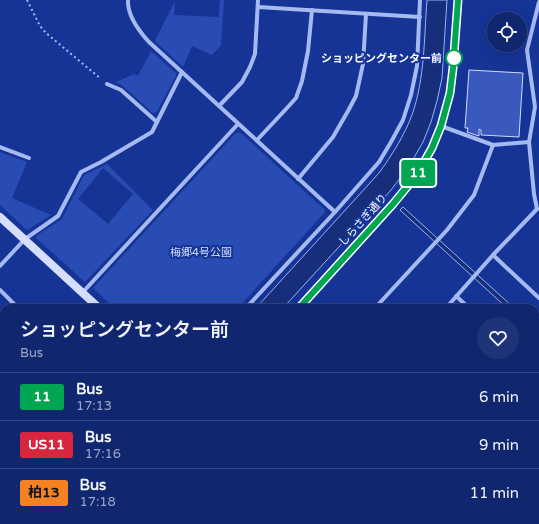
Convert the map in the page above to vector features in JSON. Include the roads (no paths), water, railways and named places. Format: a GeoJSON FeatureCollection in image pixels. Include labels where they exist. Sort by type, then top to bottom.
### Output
{"type":"FeatureCollection","features":[{"type":"Feature","properties":{"kind":"street"},"geometry":{"type":"LineString","coordinates":[[128,0],[128,9],[139,31],[149,42],[335,212]]}},
{"type":"Feature","properties":{"kind":"street"},"geometry":{"type":"LineString","coordinates":[[219,106],[242,82],[255,54],[258,0]]}},
{"type":"Feature","properties":{"kind":"street"},"geometry":{"type":"LineString","coordinates":[[250,304],[379,162],[391,142],[403,120],[411,95],[417,66],[420,0]]}},
{"type":"Feature","properties":{"kind":"street","name":"しらさぎ通り"},"geometry":{"type":"LineString","coordinates":[[303,304],[393,204],[416,176],[432,148],[441,126],[451,87],[458,0]]}},
{"type":"Feature","properties":{"kind":"street"},"geometry":{"type":"LineString","coordinates":[[449,304],[493,255],[538,210],[534,194],[529,142],[535,107],[527,50],[539,2]]}},
{"type":"Feature","properties":{"kind":"street"},"geometry":{"type":"LineString","coordinates":[[258,7],[420,17]]}},
{"type":"Feature","properties":{"kind":"street"},"geometry":{"type":"LineString","coordinates":[[257,140],[296,98],[302,81],[308,51],[312,10]]}},
{"type":"Feature","properties":{"kind":"street"},"geometry":{"type":"LineString","coordinates":[[298,179],[333,137],[356,96],[363,64],[366,14]]}},
{"type":"Feature","properties":{"kind":"street"},"geometry":{"type":"LineString","coordinates":[[0,266],[24,239],[58,216],[81,172],[152,132],[182,72]]}},
{"type":"Feature","properties":{"kind":"street"},"geometry":{"type":"LineString","coordinates":[[107,84],[121,90],[157,122]]}},
{"type":"Feature","properties":{"kind":"street"},"geometry":{"type":"LineString","coordinates":[[82,292],[238,124]]}},
{"type":"Feature","properties":{"kind":"street"},"geometry":{"type":"LineString","coordinates":[[441,126],[493,145],[529,142]]}},
{"type":"Feature","properties":{"kind":"street"},"geometry":{"type":"LineString","coordinates":[[379,304],[447,230],[474,195],[493,145]]}},
{"type":"Feature","properties":{"kind":"street"},"geometry":{"type":"LineString","coordinates":[[0,147],[29,158]]}},
{"type":"Feature","properties":{"kind":"street"},"geometry":{"type":"LineString","coordinates":[[0,217],[95,304]]}},
{"type":"Feature","properties":{"kind":"street"},"geometry":{"type":"LineString","coordinates":[[493,255],[539,298]]}},
{"type":"Feature","properties":{"kind":"street"},"geometry":{"type":"LineString","coordinates":[[0,290],[14,304]]}},
{"type":"Feature","properties":{"kind":"street"},"geometry":{"type":"LineString","coordinates":[[456,296],[465,304]]}},
{"type":"Feature","properties":{"kind":"place","name":"ショッピングセンター前"},"geometry":{"type":"Point","coordinates":[454,58]}},
{"type":"Feature","properties":{"kind":"park label","name":"梅郷4号公園"},"geometry":{"type":"Point","coordinates":[201,252]}}]}
